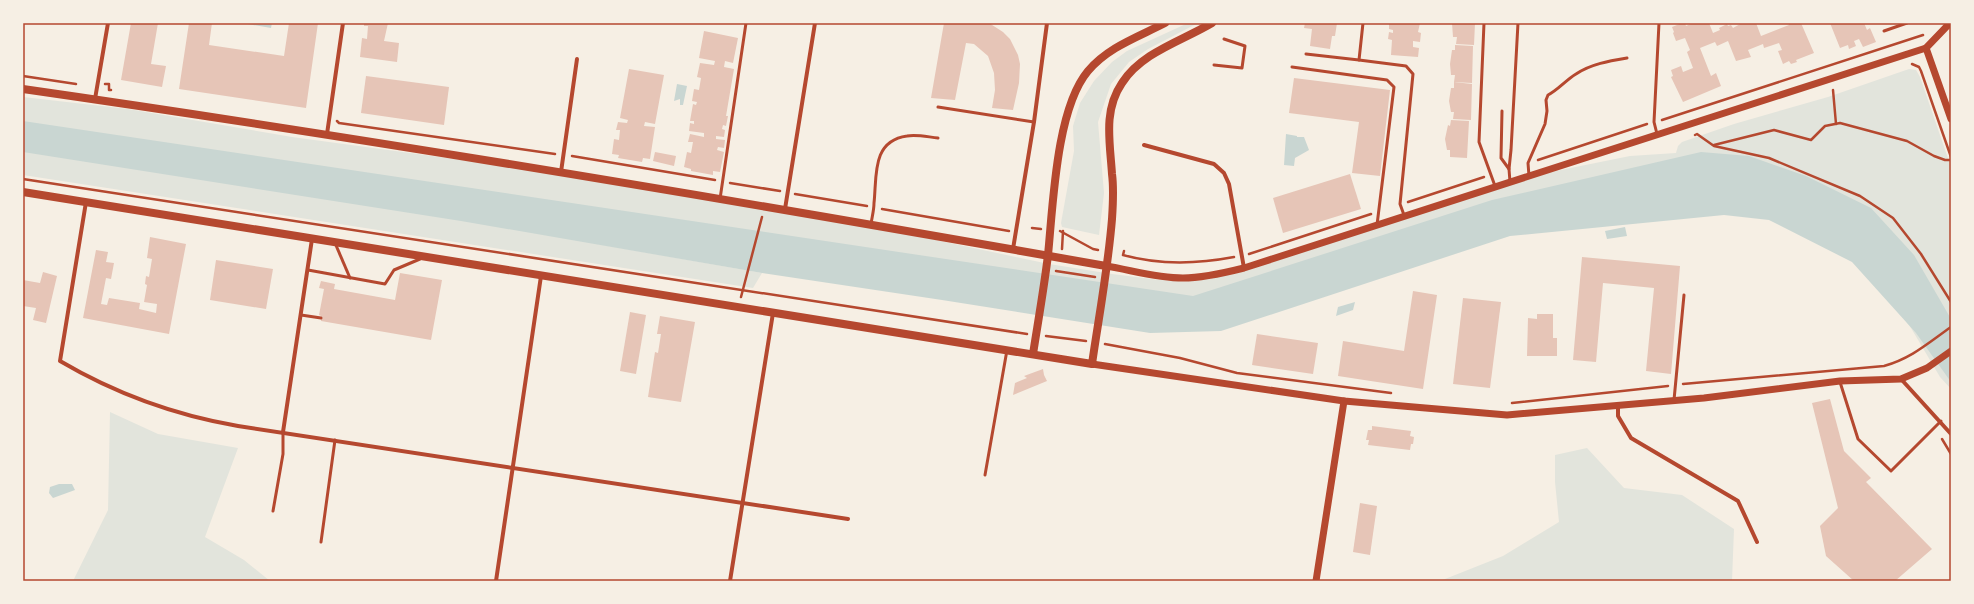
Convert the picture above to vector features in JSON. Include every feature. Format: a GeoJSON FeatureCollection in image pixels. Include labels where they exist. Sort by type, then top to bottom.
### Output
{"type":"FeatureCollection","features":[{"type":"Feature","properties":{"kind":"main road"},"geometry":{"type":"LineString","coordinates":[[1033,354],[1048,256],[1049,229],[1063,132],[1073,96],[1088,72],[1101,58],[1113,49],[1164,23]]}},
{"type":"Feature","properties":{"kind":"main road"},"geometry":{"type":"LineString","coordinates":[[23,192],[1092,364],[1113,205],[1108,127],[1112,104],[1122,83],[1135,67],[1165,48],[1191,36],[1212,23]]}},
{"type":"Feature","properties":{"kind":"main road"},"geometry":{"type":"LineString","coordinates":[[23,89],[327,134],[786,209],[1106,266]]}},
{"type":"Feature","properties":{"kind":"street"},"geometry":{"type":"LineString","coordinates":[[95,99],[108,23]]}},
{"type":"Feature","properties":{"kind":"street"},"geometry":{"type":"LineString","coordinates":[[327,134],[343,23]]}},
{"type":"Feature","properties":{"kind":"street"},"geometry":{"type":"LineString","coordinates":[[786,209],[815,23]]}},
{"type":"Feature","properties":{"kind":"street"},"geometry":{"type":"LineString","coordinates":[[1012,249],[1034,122],[1047,23]]}},
{"type":"Feature","properties":{"kind":"street"},"geometry":{"type":"LineString","coordinates":[[1106,266],[1165,277],[1184,278],[1222,274],[1244,268],[1926,48],[1950,23]]}},
{"type":"Feature","properties":{"kind":"street"},"geometry":{"type":"LineString","coordinates":[[1926,48],[1951,119]]}},
{"type":"Feature","properties":{"kind":"street"},"geometry":{"type":"LineString","coordinates":[[561,173],[576,59]]}},
{"type":"Feature","properties":{"kind":"street"},"geometry":{"type":"LineString","coordinates":[[1144,145],[1214,164],[1224,174],[1229,184],[1244,268]]}},
{"type":"Feature","properties":{"kind":"street"},"geometry":{"type":"LineString","coordinates":[[86,202],[60,361],[106,386],[156,406],[210,421],[848,519]]}},
{"type":"Feature","properties":{"kind":"street"},"geometry":{"type":"LineString","coordinates":[[283,432],[312,239]]}},
{"type":"Feature","properties":{"kind":"street"},"geometry":{"type":"LineString","coordinates":[[496,581],[541,275]]}},
{"type":"Feature","properties":{"kind":"street"},"geometry":{"type":"LineString","coordinates":[[730,581],[773,313]]}},
{"type":"Feature","properties":{"kind":"street"},"geometry":{"type":"LineString","coordinates":[[1092,364],[1344,401],[1508,415],[1618,406],[1840,381],[1901,379],[1927,368],[1951,351]]}},
{"type":"Feature","properties":{"kind":"street"},"geometry":{"type":"LineString","coordinates":[[1901,379],[1941,421],[1951,434]]}},
{"type":"Feature","properties":{"kind":"street"},"geometry":{"type":"LineString","coordinates":[[1316,581],[1344,401]]}},
{"type":"Feature","properties":{"kind":"street"},"geometry":{"type":"LineString","coordinates":[[1618,406],[1618,416],[1631,438],[1738,501],[1757,542]]}},
{"type":"Feature","properties":{"kind":"lane"},"geometry":{"type":"LineString","coordinates":[[720,199],[746,23]]}},
{"type":"Feature","properties":{"kind":"lane"},"geometry":{"type":"LineString","coordinates":[[1359,60],[1364,23]]}},
{"type":"Feature","properties":{"kind":"lane"},"geometry":{"type":"LineString","coordinates":[[1484,23],[1479,142],[1495,187]]}},
{"type":"Feature","properties":{"kind":"lane"},"geometry":{"type":"LineString","coordinates":[[1510,182],[1509,169],[1518,23]]}},
{"type":"Feature","properties":{"kind":"lane"},"geometry":{"type":"LineString","coordinates":[[1658,23],[1654,122],[1658,134]]}},
{"type":"Feature","properties":{"kind":"lane"},"geometry":{"type":"LineString","coordinates":[[1884,31],[1907,23]]}},
{"type":"Feature","properties":{"kind":"lane"},"geometry":{"type":"LineString","coordinates":[[1214,65],[1242,68],[1245,46],[1224,39]]}},
{"type":"Feature","properties":{"kind":"lane"},"geometry":{"type":"LineString","coordinates":[[1306,54],[1406,66],[1412,71],[1413,78],[1400,204],[1404,216]]}},
{"type":"Feature","properties":{"kind":"lane"},"geometry":{"type":"LineString","coordinates":[[1529,176],[1528,163],[1545,124],[1547,111],[1546,100],[1548,95],[1575,74],[1598,64],[1627,58]]}},
{"type":"Feature","properties":{"kind":"lane"},"geometry":{"type":"LineString","coordinates":[[1292,67],[1386,80],[1394,87],[1378,225]]}},
{"type":"Feature","properties":{"kind":"lane"},"geometry":{"type":"LineString","coordinates":[[938,108],[1034,122]]}},
{"type":"Feature","properties":{"kind":"lane"},"geometry":{"type":"LineString","coordinates":[[1502,111],[1501,158],[1509,169]]}},
{"type":"Feature","properties":{"kind":"lane"},"geometry":{"type":"LineString","coordinates":[[871,224],[876,168],[881,152],[893,141],[904,136],[938,138]]}},
{"type":"Feature","properties":{"kind":"lane"},"geometry":{"type":"LineString","coordinates":[[334,242],[350,278]]}},
{"type":"Feature","properties":{"kind":"lane"},"geometry":{"type":"LineString","coordinates":[[308,270],[385,284],[394,270],[425,257]]}},
{"type":"Feature","properties":{"kind":"lane"},"geometry":{"type":"LineString","coordinates":[[1674,400],[1684,294]]}},
{"type":"Feature","properties":{"kind":"lane"},"geometry":{"type":"LineString","coordinates":[[301,315],[321,318]]}},
{"type":"Feature","properties":{"kind":"lane"},"geometry":{"type":"LineString","coordinates":[[985,475],[1007,350]]}},
{"type":"Feature","properties":{"kind":"lane"},"geometry":{"type":"LineString","coordinates":[[1840,381],[1858,439],[1891,471],[1941,421]]}},
{"type":"Feature","properties":{"kind":"lane"},"geometry":{"type":"LineString","coordinates":[[273,511],[283,454],[283,432]]}},
{"type":"Feature","properties":{"kind":"lane"},"geometry":{"type":"LineString","coordinates":[[321,542],[335,440]]}},
{"type":"Feature","properties":{"kind":"path"},"geometry":{"type":"LineString","coordinates":[[1528,163],[1927,34]]}},
{"type":"Feature","properties":{"kind":"path"},"geometry":{"type":"LineString","coordinates":[[1714,146],[1774,130],[1811,140],[1825,126],[1836,124],[1850,125],[1907,141],[1934,156],[1945,160],[1951,158],[1921,71]]}},
{"type":"Feature","properties":{"kind":"path"},"geometry":{"type":"LineString","coordinates":[[23,76],[92,87],[93,82],[98,82],[109,84],[109,90],[116,91]]}},
{"type":"Feature","properties":{"kind":"path"},"geometry":{"type":"LineString","coordinates":[[1832,91],[1836,124]]}},
{"type":"Feature","properties":{"kind":"path"},"geometry":{"type":"LineString","coordinates":[[1691,135],[1697,134],[1714,146],[1769,158],[1860,196],[1893,218],[1921,254],[1951,302]]}},
{"type":"Feature","properties":{"kind":"path"},"geometry":{"type":"LineString","coordinates":[[1400,204],[1491,175]]}},
{"type":"Feature","properties":{"kind":"path"},"geometry":{"type":"LineString","coordinates":[[23,179],[1006,332],[1037,331],[1096,339],[1180,358],[1237,373],[1396,394]]}},
{"type":"Feature","properties":{"kind":"path"},"geometry":{"type":"LineString","coordinates":[[738,308],[765,206]]}},
{"type":"Feature","properties":{"kind":"path"},"geometry":{"type":"LineString","coordinates":[[1124,251],[1123,255],[1132,258],[1174,263],[1214,261],[1242,256],[1379,211]]}},
{"type":"Feature","properties":{"kind":"path"},"geometry":{"type":"LineString","coordinates":[[1505,403],[1675,385],[1884,366],[1899,362],[1913,355],[1951,327]]}},
{"type":"Feature","properties":{"kind":"shaded area"},"geometry":{"type":"Polygon","coordinates":[[[242,23],[272,23],[271,28],[242,23]]]}},
{"type":"Feature","properties":{"kind":"shaded area"},"geometry":{"type":"Polygon","coordinates":[[[1188,23],[1198,23],[1148,49],[1129,62],[1111,84],[1098,122],[1104,193],[1099,235],[1062,227],[1061,223],[1074,151],[1073,126],[1080,103],[1094,81],[1112,62],[1127,51],[1188,23]]]}},
{"type":"Feature","properties":{"kind":"shaded area"},"geometry":{"type":"Polygon","coordinates":[[[1909,69],[1916,70],[1920,77],[1951,167],[1951,389],[1940,377],[1911,328],[1855,252],[1766,207],[1511,225],[1244,318],[592,243],[762,273],[753,288],[23,175],[23,97],[128,109],[292,137],[669,188],[832,218],[1049,264],[1112,274],[1160,280],[1203,278],[1536,175],[1630,156],[1676,153],[1678,146],[1682,142],[1734,124],[1828,97],[1909,69]]]}},
{"type":"Feature","properties":{"kind":"shaded area"},"geometry":{"type":"Polygon","coordinates":[[[677,84],[687,86],[683,105],[680,105],[680,99],[674,101],[677,84]]]}},
{"type":"Feature","properties":{"kind":"shaded area"},"geometry":{"type":"Polygon","coordinates":[[[23,121],[1193,296],[1492,200],[1701,152],[1749,156],[1806,176],[1871,208],[1914,255],[1951,319],[1951,382],[1916,333],[1852,262],[1769,220],[1724,215],[1510,236],[1221,331],[1150,333],[762,273],[461,221],[23,152],[23,121]]]}},
{"type":"Feature","properties":{"kind":"shaded area"},"geometry":{"type":"Polygon","coordinates":[[[1286,134],[1304,137],[1309,150],[1295,158],[1294,166],[1284,165],[1286,134]]]}},
{"type":"Feature","properties":{"kind":"shaded area"},"geometry":{"type":"Polygon","coordinates":[[[1625,227],[1627,236],[1607,239],[1605,231],[1625,227]]]}},
{"type":"Feature","properties":{"kind":"shaded area"},"geometry":{"type":"Polygon","coordinates":[[[1355,302],[1353,310],[1336,316],[1338,307],[1355,302]]]}},
{"type":"Feature","properties":{"kind":"shaded area"},"geometry":{"type":"Polygon","coordinates":[[[110,412],[158,434],[238,448],[205,537],[244,560],[270,581],[73,581],[108,510],[110,412]]]}},
{"type":"Feature","properties":{"kind":"shaded area"},"geometry":{"type":"Polygon","coordinates":[[[1587,448],[1624,488],[1682,495],[1734,529],[1732,581],[1440,581],[1503,556],[1559,522],[1555,482],[1555,455],[1587,448]]]}},
{"type":"Feature","properties":{"kind":"shaded area"},"geometry":{"type":"Polygon","coordinates":[[[59,484],[72,484],[75,490],[53,498],[49,493],[50,487],[59,484]]]}},
{"type":"Feature","properties":{"kind":"building"},"geometry":{"type":"Polygon","coordinates":[[[131,23],[158,23],[151,64],[166,66],[162,87],[121,80],[131,23]]]}},
{"type":"Feature","properties":{"kind":"building"},"geometry":{"type":"Polygon","coordinates":[[[189,23],[212,23],[209,45],[284,56],[289,23],[318,23],[306,108],[179,89],[189,23]]]}},
{"type":"Feature","properties":{"kind":"building"},"geometry":{"type":"Polygon","coordinates":[[[364,23],[388,23],[384,41],[399,43],[397,62],[360,57],[362,38],[367,39],[368,26],[364,26],[364,23]]]}},
{"type":"Feature","properties":{"kind":"building"},"geometry":{"type":"Polygon","coordinates":[[[944,23],[989,23],[1003,32],[1010,39],[1018,55],[1020,64],[1019,83],[1013,110],[992,108],[995,90],[994,73],[988,56],[974,44],[966,43],[955,100],[931,98],[944,23]]]}},
{"type":"Feature","properties":{"kind":"building"},"geometry":{"type":"Polygon","coordinates":[[[1305,23],[1337,23],[1335,36],[1332,36],[1330,49],[1310,46],[1312,29],[1304,28],[1305,23]]]}},
{"type":"Feature","properties":{"kind":"building"},"geometry":{"type":"Polygon","coordinates":[[[1389,23],[1420,23],[1418,32],[1421,33],[1420,42],[1413,41],[1413,47],[1419,48],[1418,57],[1391,55],[1392,40],[1388,39],[1389,32],[1393,33],[1393,30],[1389,29],[1389,23]]]}},
{"type":"Feature","properties":{"kind":"building"},"geometry":{"type":"Polygon","coordinates":[[[1452,23],[1475,23],[1474,45],[1456,44],[1457,37],[1453,37],[1452,23]]]}},
{"type":"Feature","properties":{"kind":"building"},"geometry":{"type":"Polygon","coordinates":[[[1685,23],[1686,26],[1693,23],[1709,23],[1713,33],[1720,30],[1719,28],[1727,24],[1728,26],[1731,25],[1733,28],[1742,23],[1756,23],[1761,36],[1789,25],[1788,23],[1801,23],[1814,53],[1796,60],[1797,62],[1791,64],[1789,61],[1783,64],[1778,51],[1782,50],[1779,43],[1764,48],[1763,44],[1748,50],[1751,57],[1736,61],[1728,41],[1717,46],[1715,42],[1700,48],[1711,76],[1716,73],[1721,86],[1683,102],[1671,77],[1673,76],[1671,70],[1681,66],[1683,72],[1693,68],[1687,52],[1690,50],[1685,38],[1676,41],[1673,33],[1672,27],[1685,23]]]}},
{"type":"Feature","properties":{"kind":"building"},"geometry":{"type":"Polygon","coordinates":[[[1830,23],[1864,23],[1867,30],[1870,28],[1876,42],[1863,47],[1859,39],[1854,41],[1856,46],[1849,49],[1848,45],[1840,48],[1830,23]]]}},
{"type":"Feature","properties":{"kind":"building"},"geometry":{"type":"Polygon","coordinates":[[[704,31],[738,38],[733,63],[725,61],[724,67],[734,69],[726,116],[728,116],[726,126],[723,125],[722,129],[725,130],[724,137],[716,136],[716,139],[725,140],[724,148],[718,147],[717,150],[724,152],[720,172],[713,171],[713,175],[691,171],[691,169],[684,167],[687,152],[691,153],[693,142],[688,142],[690,134],[704,137],[704,133],[689,131],[690,123],[694,124],[694,121],[690,121],[693,104],[696,105],[697,102],[692,101],[694,89],[699,90],[701,78],[697,77],[700,63],[714,65],[715,61],[699,58],[704,31]]]}},
{"type":"Feature","properties":{"kind":"building"},"geometry":{"type":"Polygon","coordinates":[[[1455,45],[1473,46],[1472,83],[1454,82],[1455,75],[1451,75],[1450,64],[1452,50],[1455,50],[1455,45]]]}},
{"type":"Feature","properties":{"kind":"building"},"geometry":{"type":"Polygon","coordinates":[[[629,69],[664,75],[655,124],[645,122],[644,126],[655,127],[650,159],[643,158],[642,162],[618,158],[619,155],[612,154],[614,139],[619,140],[620,130],[616,130],[618,122],[627,123],[628,120],[620,118],[629,69]]]}},
{"type":"Feature","properties":{"kind":"building"},"geometry":{"type":"Polygon","coordinates":[[[366,76],[449,87],[444,125],[361,113],[366,76]]]}},
{"type":"Feature","properties":{"kind":"building"},"geometry":{"type":"Polygon","coordinates":[[[1294,78],[1390,90],[1380,176],[1352,173],[1359,122],[1289,113],[1294,78]]]}},
{"type":"Feature","properties":{"kind":"building"},"geometry":{"type":"Polygon","coordinates":[[[1454,82],[1472,84],[1471,120],[1453,119],[1454,112],[1451,112],[1449,101],[1451,88],[1454,88],[1454,82]]]}},
{"type":"Feature","properties":{"kind":"building"},"geometry":{"type":"Polygon","coordinates":[[[1451,120],[1469,121],[1467,158],[1450,157],[1450,150],[1447,150],[1445,139],[1448,125],[1450,126],[1451,120]]]}},
{"type":"Feature","properties":{"kind":"building"},"geometry":{"type":"Polygon","coordinates":[[[655,152],[676,156],[674,166],[653,161],[655,152]]]}},
{"type":"Feature","properties":{"kind":"building"},"geometry":{"type":"Polygon","coordinates":[[[1350,174],[1361,209],[1283,233],[1273,198],[1350,174]]]}},
{"type":"Feature","properties":{"kind":"building"},"geometry":{"type":"Polygon","coordinates":[[[150,237],[186,244],[169,334],[83,318],[96,250],[108,252],[106,262],[114,263],[111,279],[106,278],[101,304],[107,305],[109,298],[140,303],[139,309],[156,313],[157,304],[144,302],[147,285],[145,284],[146,276],[149,277],[152,259],[147,258],[150,237]]]}},
{"type":"Feature","properties":{"kind":"building"},"geometry":{"type":"Polygon","coordinates":[[[1582,257],[1680,266],[1671,374],[1646,371],[1654,288],[1603,283],[1596,362],[1573,360],[1582,257]]]}},
{"type":"Feature","properties":{"kind":"building"},"geometry":{"type":"Polygon","coordinates":[[[216,260],[273,269],[266,309],[210,300],[216,260]]]}},
{"type":"Feature","properties":{"kind":"building"},"geometry":{"type":"Polygon","coordinates":[[[43,272],[57,276],[46,323],[33,320],[36,308],[23,306],[23,280],[40,283],[43,272]]]}},
{"type":"Feature","properties":{"kind":"building"},"geometry":{"type":"Polygon","coordinates":[[[400,273],[442,280],[431,340],[321,321],[321,316],[319,315],[324,289],[319,288],[321,281],[335,284],[334,289],[395,300],[400,273]]]}},
{"type":"Feature","properties":{"kind":"building"},"geometry":{"type":"Polygon","coordinates":[[[1413,291],[1437,295],[1423,389],[1338,376],[1343,341],[1404,351],[1413,291]]]}},
{"type":"Feature","properties":{"kind":"building"},"geometry":{"type":"Polygon","coordinates":[[[1463,298],[1501,302],[1490,388],[1453,384],[1463,298]]]}},
{"type":"Feature","properties":{"kind":"building"},"geometry":{"type":"Polygon","coordinates":[[[630,312],[646,315],[636,374],[620,371],[630,312]]]}},
{"type":"Feature","properties":{"kind":"building"},"geometry":{"type":"Polygon","coordinates":[[[1537,314],[1553,314],[1553,338],[1557,338],[1557,356],[1527,356],[1528,318],[1537,319],[1537,314]]]}},
{"type":"Feature","properties":{"kind":"building"},"geometry":{"type":"Polygon","coordinates":[[[660,316],[695,322],[681,402],[648,397],[655,352],[658,353],[661,334],[657,334],[660,316]]]}},
{"type":"Feature","properties":{"kind":"building"},"geometry":{"type":"Polygon","coordinates":[[[1257,334],[1318,343],[1313,374],[1252,365],[1257,334]]]}},
{"type":"Feature","properties":{"kind":"building"},"geometry":{"type":"Polygon","coordinates":[[[1043,369],[1047,381],[1013,395],[1015,383],[1027,378],[1024,376],[1043,369]]]}},
{"type":"Feature","properties":{"kind":"building"},"geometry":{"type":"Polygon","coordinates":[[[1830,399],[1844,451],[1871,478],[1866,482],[1932,549],[1895,581],[1854,581],[1826,556],[1820,526],[1838,508],[1812,403],[1830,399]]]}},
{"type":"Feature","properties":{"kind":"building"},"geometry":{"type":"Polygon","coordinates":[[[1372,426],[1411,431],[1410,436],[1414,437],[1410,450],[1368,445],[1369,440],[1366,440],[1368,430],[1372,430],[1372,426]]]}},
{"type":"Feature","properties":{"kind":"building"},"geometry":{"type":"Polygon","coordinates":[[[1360,503],[1377,506],[1370,555],[1353,552],[1360,503]]]}}]}
